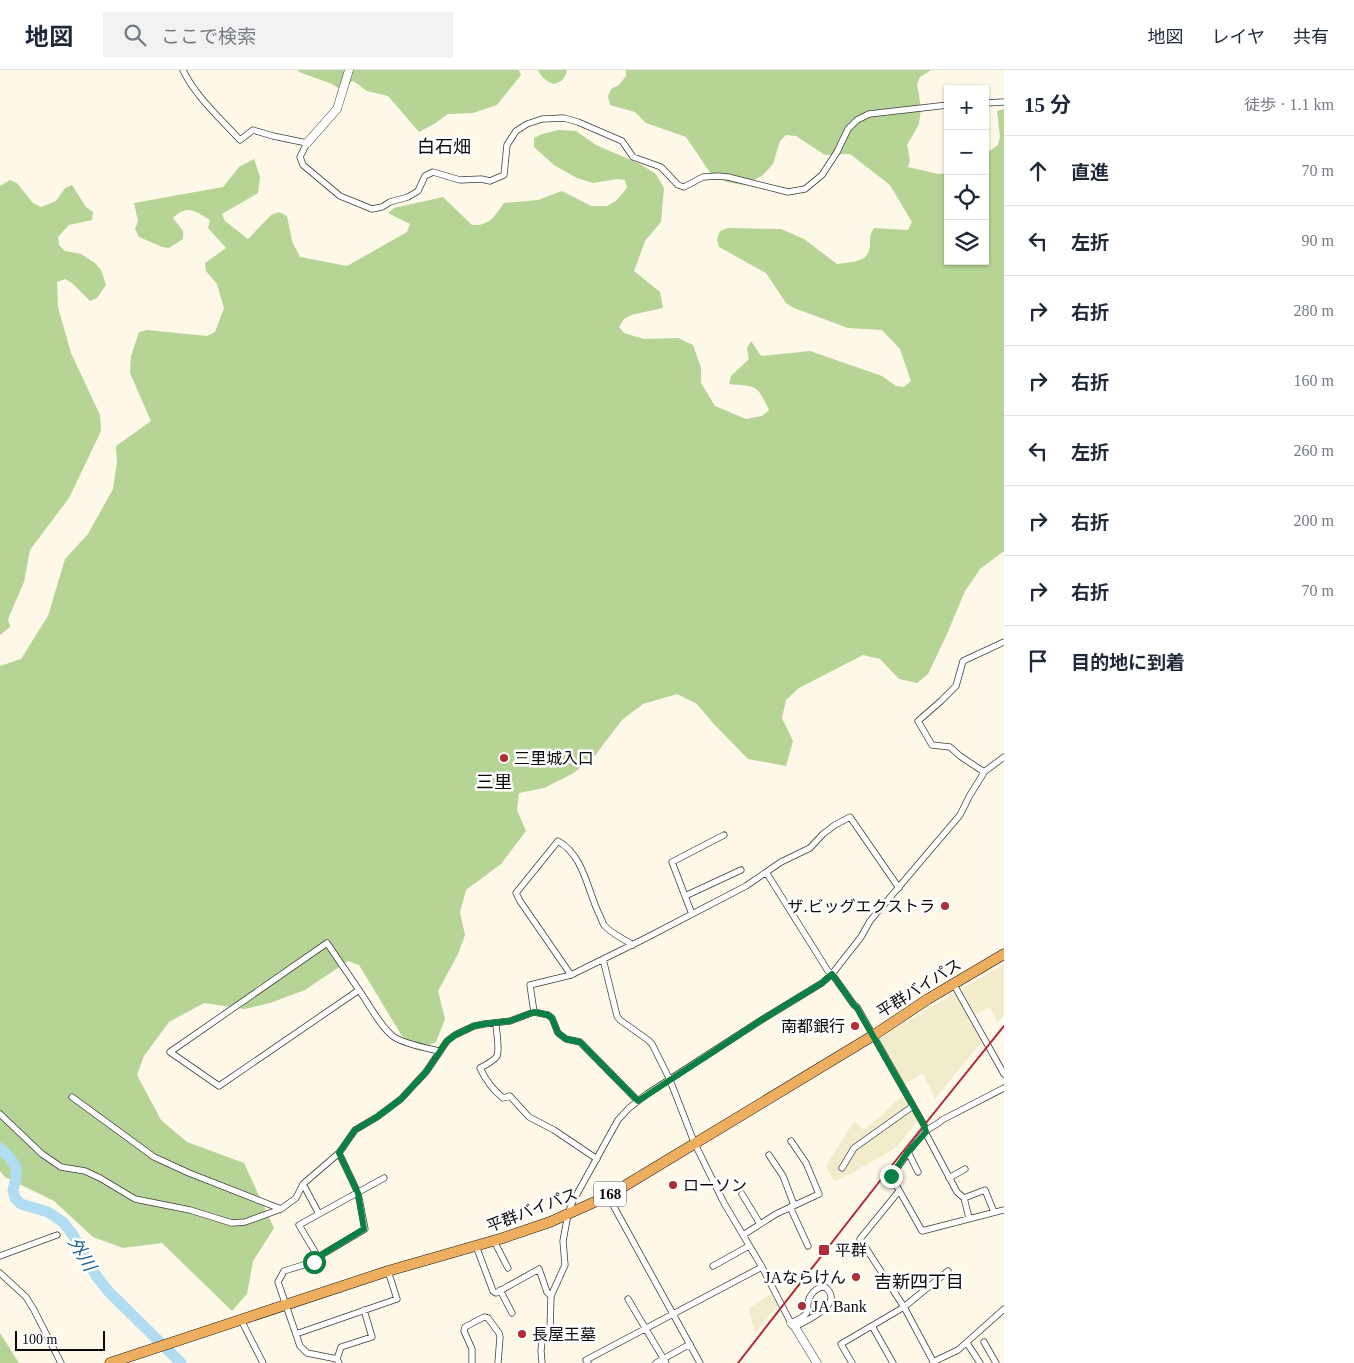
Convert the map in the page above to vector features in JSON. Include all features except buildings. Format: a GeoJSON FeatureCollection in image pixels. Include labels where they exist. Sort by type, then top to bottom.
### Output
{"type":"FeatureCollection","features":[{"type":"Feature","properties":{"kind":"highway","name":"平群バイパス"},"geometry":{"type":"LineString","coordinates":[[110,1363],[388,1271],[494,1241],[550,1222],[608,1196],[694,1142],[874,1035],[953,983],[1004,954]]}},
{"type":"Feature","properties":{"kind":"street"},"geometry":{"type":"LineString","coordinates":[[183,70],[198,93],[240,140],[253,130],[308,143]]}},
{"type":"Feature","properties":{"kind":"street"},"geometry":{"type":"LineString","coordinates":[[349,70],[337,109],[308,143],[300,157],[304,165],[340,196],[372,209],[382,208],[390,202],[408,197],[418,191],[425,176],[433,172],[460,180],[481,179],[490,182],[504,175],[507,145],[516,131],[542,118],[564,118],[571,120],[622,141],[633,157],[661,167],[678,185],[684,187],[703,177],[718,176],[788,192],[805,189],[822,175],[837,152],[848,129],[857,120],[868,114],[944,105]]}},
{"type":"Feature","properties":{"kind":"street"},"geometry":{"type":"LineString","coordinates":[[989,103],[1004,102]]}},
{"type":"Feature","properties":{"kind":"street"},"geometry":{"type":"LineString","coordinates":[[985,772],[960,756],[950,747],[932,745],[918,721],[956,686],[963,661],[1004,642]]}},
{"type":"Feature","properties":{"kind":"street"},"geometry":{"type":"LineString","coordinates":[[542,1363],[542,1341],[550,1330],[551,1296],[565,1266],[563,1241],[568,1214],[572,1202],[618,1120],[638,1101],[763,1019],[822,983],[832,974],[861,937],[870,921],[960,815],[985,772],[1004,756]]}},
{"type":"Feature","properties":{"kind":"street"},"geometry":{"type":"LineString","coordinates":[[534,1012],[530,985],[571,974],[746,886],[781,862],[810,848],[823,834],[850,817],[899,888]]}},
{"type":"Feature","properties":{"kind":"street"},"geometry":{"type":"LineString","coordinates":[[692,914],[672,862],[724,835]]}},
{"type":"Feature","properties":{"kind":"street"},"geometry":{"type":"LineString","coordinates":[[571,974],[516,893],[558,842],[563,844],[576,858],[587,878],[594,904],[604,924],[610,931],[632,945]]}},
{"type":"Feature","properties":{"kind":"street"},"geometry":{"type":"LineString","coordinates":[[685,896],[741,870]]}},
{"type":"Feature","properties":{"kind":"street"},"geometry":{"type":"LineString","coordinates":[[766,872],[828,971],[857,1008],[874,1035],[924,1125],[949,1178],[957,1192],[964,1198],[969,1218]]}},
{"type":"Feature","properties":{"kind":"street"},"geometry":{"type":"LineString","coordinates":[[359,990],[219,1086],[170,1052],[327,943],[392,1036],[399,1040],[439,1052]]}},
{"type":"Feature","properties":{"kind":"street"},"geometry":{"type":"LineString","coordinates":[[603,959],[617,1016],[648,1040],[670,1080],[694,1142],[724,1203],[762,1267],[793,1325],[817,1363]]}},
{"type":"Feature","properties":{"kind":"street"},"geometry":{"type":"LineString","coordinates":[[953,983],[1004,1074]]}},
{"type":"Feature","properties":{"kind":"street"},"geometry":{"type":"LineString","coordinates":[[0,1114],[42,1154],[61,1167],[85,1171],[135,1199],[190,1210],[232,1223],[245,1222],[281,1209],[296,1198],[303,1184],[339,1153],[355,1130],[377,1117],[401,1099],[426,1072],[447,1041],[474,1026],[510,1021],[534,1012],[548,1015],[552,1018],[558,1033],[566,1039],[580,1042],[638,1101]]}},
{"type":"Feature","properties":{"kind":"street"},"geometry":{"type":"LineString","coordinates":[[496,1023],[497,1055],[492,1061],[480,1068],[486,1082],[503,1098],[510,1096],[529,1117],[554,1130],[597,1159]]}},
{"type":"Feature","properties":{"kind":"street"},"geometry":{"type":"LineString","coordinates":[[1004,1088],[942,1120],[926,1132],[908,1152],[891,1176],[922,1231],[1004,1210]]}},
{"type":"Feature","properties":{"kind":"street"},"geometry":{"type":"LineString","coordinates":[[72,1097],[154,1157],[189,1173],[281,1209]]}},
{"type":"Feature","properties":{"kind":"street"},"geometry":{"type":"LineString","coordinates":[[842,1168],[854,1148],[913,1106]]}},
{"type":"Feature","properties":{"kind":"street"},"geometry":{"type":"LineString","coordinates":[[743,1235],[776,1214],[818,1194],[806,1163],[791,1142]]}},
{"type":"Feature","properties":{"kind":"street"},"geometry":{"type":"LineString","coordinates":[[908,1152],[918,1172]]}},
{"type":"Feature","properties":{"kind":"street"},"geometry":{"type":"LineString","coordinates":[[339,1153],[358,1193],[364,1229],[318,1257],[314,1262],[284,1271],[278,1282],[300,1346],[307,1353],[338,1361],[341,1347],[372,1337],[364,1310]]}},
{"type":"Feature","properties":{"kind":"street"},"geometry":{"type":"LineString","coordinates":[[769,1155],[783,1176],[792,1206],[808,1246]]}},
{"type":"Feature","properties":{"kind":"street"},"geometry":{"type":"LineString","coordinates":[[949,1178],[965,1169]]}},
{"type":"Feature","properties":{"kind":"street"},"geometry":{"type":"LineString","coordinates":[[318,1257],[299,1225],[384,1178]]}},
{"type":"Feature","properties":{"kind":"street"},"geometry":{"type":"LineString","coordinates":[[303,1184],[319,1214]]}},
{"type":"Feature","properties":{"kind":"street"},"geometry":{"type":"LineString","coordinates":[[964,1198],[986,1190],[994,1212]]}},
{"type":"Feature","properties":{"kind":"street"},"geometry":{"type":"LineString","coordinates":[[899,1191],[860,1239],[904,1307],[933,1362],[958,1350],[1004,1309]]}},
{"type":"Feature","properties":{"kind":"street"},"geometry":{"type":"LineString","coordinates":[[742,1194],[760,1224]]}},
{"type":"Feature","properties":{"kind":"street"},"geometry":{"type":"LineString","coordinates":[[608,1196],[700,1363]]}},
{"type":"Feature","properties":{"kind":"street"},"geometry":{"type":"LineString","coordinates":[[0,1256],[57,1235]]}},
{"type":"Feature","properties":{"kind":"street"},"geometry":{"type":"LineString","coordinates":[[494,1241],[508,1268]]}},
{"type":"Feature","properties":{"kind":"street"},"geometry":{"type":"LineString","coordinates":[[476,1246],[493,1291],[496,1293],[539,1269],[547,1292],[551,1296]]}},
{"type":"Feature","properties":{"kind":"street"},"geometry":{"type":"LineString","coordinates":[[713,1266],[749,1246]]}},
{"type":"Feature","properties":{"kind":"street"},"geometry":{"type":"LineString","coordinates":[[588,1363],[586,1360],[762,1267]]}},
{"type":"Feature","properties":{"kind":"street"},"geometry":{"type":"LineString","coordinates":[[296,1334],[397,1299],[388,1271]]}},
{"type":"Feature","properties":{"kind":"street"},"geometry":{"type":"LineString","coordinates":[[852,1363],[840,1344],[904,1307],[948,1271]]}},
{"type":"Feature","properties":{"kind":"street"},"geometry":{"type":"LineString","coordinates":[[0,1273],[26,1297],[61,1363]]}},
{"type":"Feature","properties":{"kind":"street"},"geometry":{"type":"LineString","coordinates":[[825,1287],[829,1290],[832,1299],[824,1310],[793,1325],[805,1316],[809,1299],[818,1289],[825,1287]]}},
{"type":"Feature","properties":{"kind":"street"},"geometry":{"type":"LineString","coordinates":[[500,1290],[512,1313]]}},
{"type":"Feature","properties":{"kind":"street"},"geometry":{"type":"LineString","coordinates":[[628,1299],[665,1361]]}},
{"type":"Feature","properties":{"kind":"street"},"geometry":{"type":"LineString","coordinates":[[472,1363],[472,1349],[464,1331],[465,1326],[484,1317],[488,1318],[499,1333],[498,1363]]}},
{"type":"Feature","properties":{"kind":"street"},"geometry":{"type":"LineString","coordinates":[[241,1320],[263,1363]]}},
{"type":"Feature","properties":{"kind":"street"},"geometry":{"type":"LineString","coordinates":[[872,1326],[893,1363]]}},
{"type":"Feature","properties":{"kind":"street"},"geometry":{"type":"LineString","coordinates":[[984,1342],[996,1363]]}},
{"type":"Feature","properties":{"kind":"street"},"geometry":{"type":"LineString","coordinates":[[966,1343],[980,1363]]}},
{"type":"Feature","properties":{"kind":"street"},"geometry":{"type":"LineString","coordinates":[[656,1363],[665,1361],[690,1344]]}},
{"type":"Feature","properties":{"kind":"shaded area"},"geometry":{"type":"Polygon","coordinates":[[[1004,964],[1004,1015],[997,1023],[990,1007],[975,1014],[962,989],[1004,964]]]}},
{"type":"Feature","properties":{"kind":"shaded area"},"geometry":{"type":"Polygon","coordinates":[[[956,992],[982,1041],[935,1099],[923,1073],[905,1084],[880,1040],[883,1036],[956,992]]]}},
{"type":"Feature","properties":{"kind":"shaded area"},"geometry":{"type":"Polygon","coordinates":[[[903,1097],[918,1120],[897,1147],[852,1173],[834,1181],[826,1166],[854,1121],[864,1130],[903,1097]]]}},
{"type":"Feature","properties":{"kind":"shaded area"},"geometry":{"type":"Polygon","coordinates":[[[771,1294],[778,1305],[756,1332],[754,1331],[749,1308],[771,1294]]]}},
{"type":"Feature","properties":{"kind":"green space"},"geometry":{"type":"Polygon","coordinates":[[[298,70],[519,70],[521,75],[497,105],[473,113],[448,114],[419,132],[388,96],[367,91],[353,81],[338,88],[298,70]]]}},
{"type":"Feature","properties":{"kind":"green space"},"geometry":{"type":"Polygon","coordinates":[[[538,70],[567,70],[563,80],[553,84],[548,82],[538,70]]]}},
{"type":"Feature","properties":{"kind":"green space"},"geometry":{"type":"Polygon","coordinates":[[[626,70],[931,70],[920,77],[917,84],[921,108],[919,124],[907,145],[910,160],[908,167],[938,174],[944,173],[944,265],[989,265],[989,151],[998,145],[1000,137],[997,111],[1004,109],[1004,551],[980,569],[965,591],[928,674],[917,683],[899,679],[880,659],[863,655],[799,688],[786,700],[782,718],[793,741],[786,766],[748,759],[697,704],[677,694],[643,704],[622,720],[593,758],[572,774],[544,788],[519,793],[517,810],[526,831],[501,864],[466,890],[460,912],[465,935],[458,954],[438,991],[445,1019],[436,1042],[421,1049],[402,1036],[359,965],[348,961],[305,990],[270,1003],[245,1009],[204,1003],[169,1022],[144,1056],[137,1075],[161,1120],[187,1142],[244,1163],[274,1228],[253,1261],[247,1294],[232,1311],[162,1243],[123,1248],[93,1237],[54,1201],[5,1177],[0,1171],[0,666],[21,659],[48,616],[65,559],[88,534],[113,489],[117,463],[116,446],[151,421],[130,373],[131,356],[139,332],[147,330],[207,336],[215,332],[224,308],[217,284],[206,271],[205,263],[226,248],[208,228],[210,220],[191,210],[183,211],[173,218],[183,231],[183,239],[169,248],[162,247],[139,237],[135,229],[138,221],[134,203],[223,187],[239,167],[254,159],[260,177],[258,193],[222,214],[225,221],[248,239],[271,215],[279,212],[287,216],[292,241],[300,257],[347,266],[407,232],[410,224],[388,213],[394,208],[443,197],[472,225],[478,225],[488,222],[504,203],[538,200],[562,191],[591,206],[607,206],[616,201],[627,188],[625,180],[617,179],[593,183],[577,178],[554,165],[534,147],[534,138],[542,134],[559,130],[576,131],[596,145],[640,164],[656,174],[664,188],[661,222],[645,241],[634,271],[660,292],[663,308],[631,315],[624,319],[619,327],[624,333],[644,339],[678,338],[693,345],[701,368],[701,383],[715,406],[746,419],[762,416],[769,410],[755,388],[729,384],[731,376],[749,359],[747,348],[751,341],[761,356],[810,351],[882,376],[896,386],[904,387],[911,381],[900,349],[882,330],[848,328],[794,308],[786,303],[766,273],[719,247],[717,239],[720,231],[728,228],[781,229],[804,239],[837,264],[860,260],[869,251],[874,228],[908,230],[912,222],[890,185],[850,154],[825,155],[796,136],[786,135],[780,141],[773,164],[762,176],[743,185],[726,182],[711,174],[686,137],[646,123],[635,112],[610,105],[608,96],[611,89],[619,85],[626,76],[626,70]]]}},
{"type":"Feature","properties":{"kind":"green space"},"geometry":{"type":"Polygon","coordinates":[[[10,180],[17,183],[33,203],[41,207],[56,201],[65,188],[72,185],[86,207],[93,212],[92,220],[69,225],[58,237],[59,245],[65,251],[81,254],[95,263],[101,270],[106,285],[97,298],[90,301],[72,283],[65,279],[57,282],[58,307],[71,353],[100,415],[101,431],[69,498],[30,550],[24,582],[8,619],[10,627],[0,635],[0,186],[10,180]]]}},
{"type":"Feature","properties":{"kind":"green space"},"geometry":{"type":"Polygon","coordinates":[[[0,1333],[19,1363],[0,1363],[0,1333]]]}},
{"type":"Feature","properties":{"kind":"waterway","name":"外川"},"geometry":{"type":"LineString","coordinates":[[0,1148],[16,1167],[13,1190],[15,1198],[21,1204],[48,1212],[63,1222],[73,1235],[97,1277],[109,1292],[181,1363]]}},
{"type":"Feature","properties":{"kind":"railway"},"geometry":{"type":"LineString","coordinates":[[738,1363],[897,1159],[1004,1026]]}},
{"type":"Feature","properties":{"kind":"place","name":"三里城入口"},"geometry":{"type":"Point","coordinates":[504,758]}},
{"type":"Feature","properties":{"kind":"place","name":"ザ.ビッグエクストラ"},"geometry":{"type":"Point","coordinates":[945,906]}},
{"type":"Feature","properties":{"kind":"place","name":"南都銀行"},"geometry":{"type":"Point","coordinates":[855,1026]}},
{"type":"Feature","properties":{"kind":"place","name":"ローソン"},"geometry":{"type":"Point","coordinates":[673,1185]}},
{"type":"Feature","properties":{"kind":"place","name":"平群"},"geometry":{"type":"Point","coordinates":[824,1250]}},
{"type":"Feature","properties":{"kind":"place","name":"JAならけん"},"geometry":{"type":"Point","coordinates":[856,1277]}},
{"type":"Feature","properties":{"kind":"place","name":"JA Bank"},"geometry":{"type":"Point","coordinates":[802,1306]}},
{"type":"Feature","properties":{"kind":"place","name":"長屋王墓"},"geometry":{"type":"Point","coordinates":[522,1334]}},
{"type":"Feature","properties":{"kind":"district","name":"白石畑"},"geometry":{"type":"Point","coordinates":[444,147]}},
{"type":"Feature","properties":{"kind":"district","name":"三里"},"geometry":{"type":"Point","coordinates":[494,782]}},
{"type":"Feature","properties":{"kind":"district","name":"吉新四丁目"},"geometry":{"type":"Point","coordinates":[919,1282]}},
{"type":"Feature","properties":{"kind":"route"},"geometry":{"type":"LineString","coordinates":[[314,1262],[318,1257],[364,1229],[358,1193],[339,1153],[355,1130],[377,1117],[401,1099],[426,1072],[447,1041],[455,1035],[474,1026],[510,1021],[534,1012],[548,1015],[552,1018],[558,1033],[566,1039],[580,1042],[638,1101],[763,1019],[822,983],[832,974],[874,1035],[924,1125],[926,1132],[908,1152],[891,1176]]}}]}
